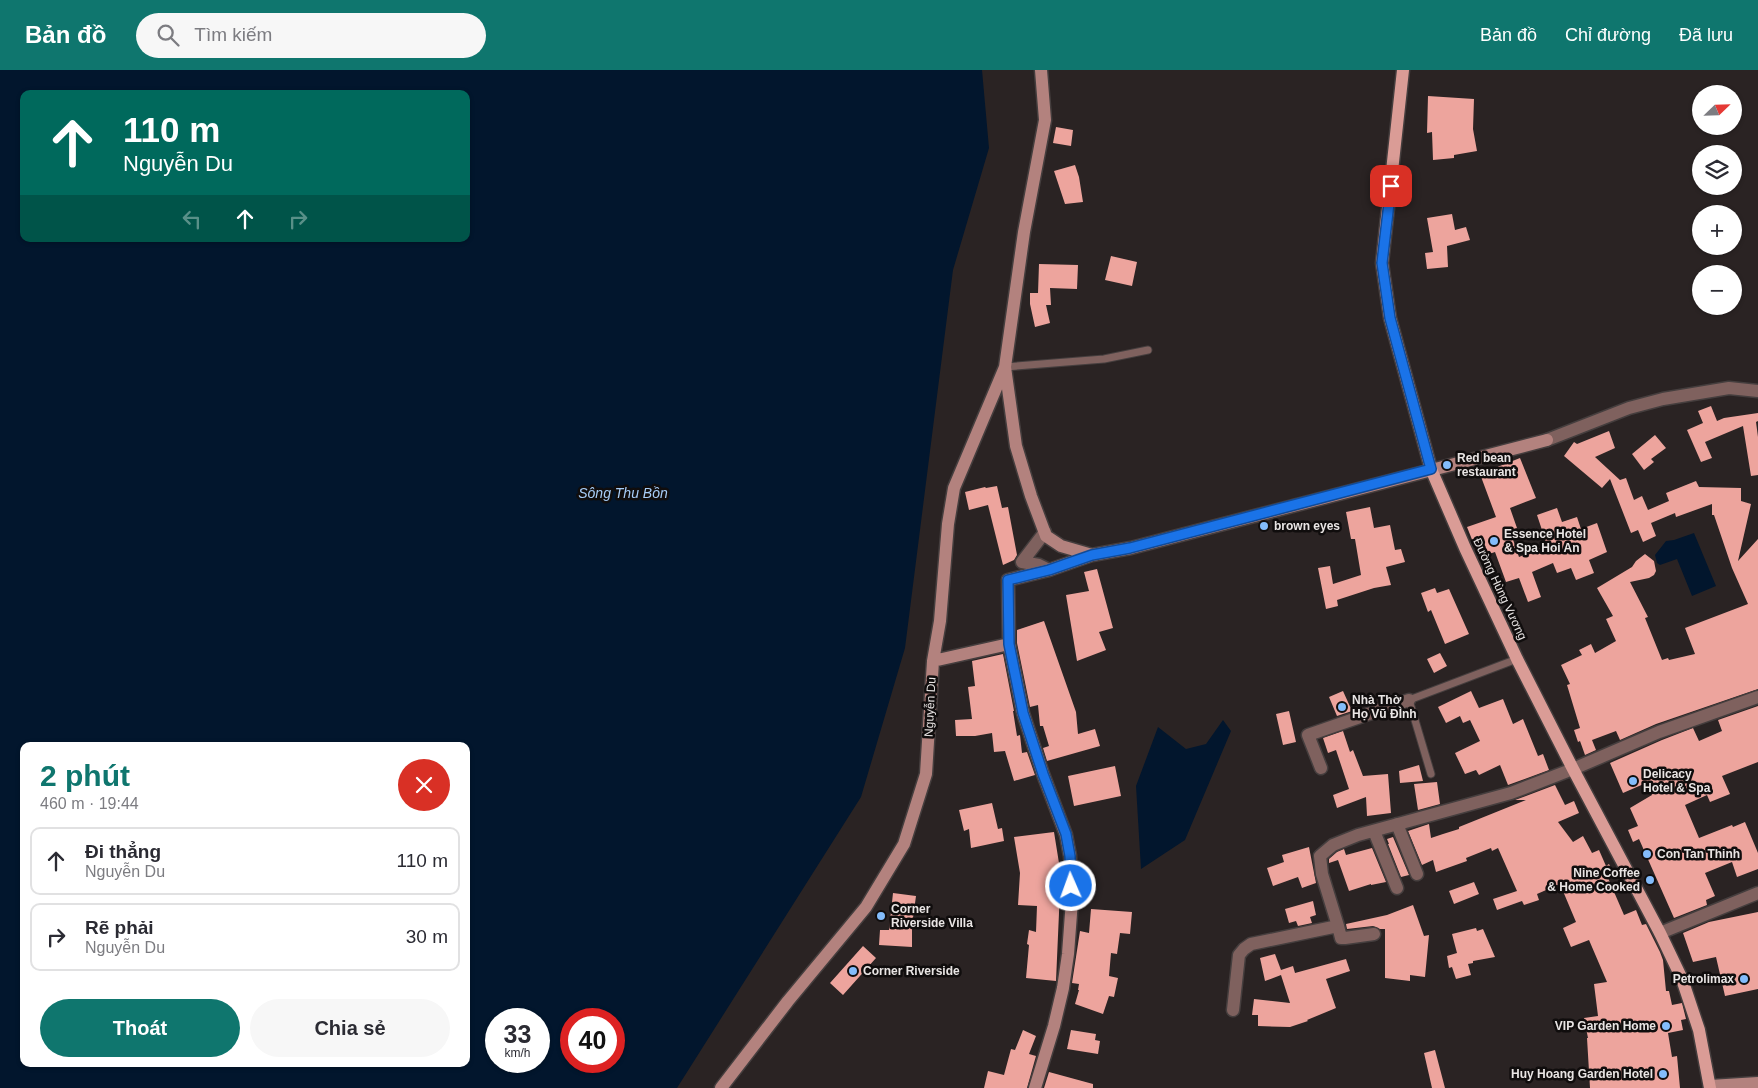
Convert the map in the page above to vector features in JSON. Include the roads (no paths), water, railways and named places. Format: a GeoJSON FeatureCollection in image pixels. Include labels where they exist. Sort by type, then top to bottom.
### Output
{"type":"FeatureCollection","features":[{"type":"Feature","properties":{"kind":"main road","name":"Đường Hùng Vương"},"geometry":{"type":"LineString","coordinates":[[1404,70],[1382,263],[1390,318],[1431,469],[1465,548],[1517,659],[1682,978],[1699,1030],[1710,1087]]}},
{"type":"Feature","properties":{"kind":"street"},"geometry":{"type":"LineString","coordinates":[[1041,70],[1045,120],[1024,232],[1006,367],[1016,446],[1031,496],[1046,536],[1061,546],[1092,555]]}},
{"type":"Feature","properties":{"kind":"street"},"geometry":{"type":"LineString","coordinates":[[932,661],[940,621],[948,524],[954,488],[1006,367]]}},
{"type":"Feature","properties":{"kind":"street"},"geometry":{"type":"LineString","coordinates":[[1035,1088],[1054,1026],[1063,988],[1068,954],[1072,900],[1070,856],[1066,834],[1043,774],[1023,713],[1009,644],[1008,580],[1049,570],[1092,555],[1130,548],[1546,440],[1629,408],[1664,399],[1729,388],[1758,391]]}},
{"type":"Feature","properties":{"kind":"street"},"geometry":{"type":"LineString","coordinates":[[1045,532],[1022,562],[1039,565],[1049,570]]}},
{"type":"Feature","properties":{"kind":"street","name":"Nguyễn Du"},"geometry":{"type":"LineString","coordinates":[[721,1088],[788,1001],[866,907],[904,844],[926,774],[932,661],[1009,644]]}},
{"type":"Feature","properties":{"kind":"street"},"geometry":{"type":"LineString","coordinates":[[1374,934],[1341,938],[1322,874],[1320,856],[1333,845],[1358,835],[1511,793],[1573,769],[1658,732],[1758,697]]}},
{"type":"Feature","properties":{"kind":"street"},"geometry":{"type":"LineString","coordinates":[[1321,768],[1308,735],[1409,700]]}},
{"type":"Feature","properties":{"kind":"street"},"geometry":{"type":"LineString","coordinates":[[1397,824],[1417,874]]}},
{"type":"Feature","properties":{"kind":"street"},"geometry":{"type":"LineString","coordinates":[[1374,831],[1397,888]]}},
{"type":"Feature","properties":{"kind":"street"},"geometry":{"type":"LineString","coordinates":[[1660,934],[1758,893]]}},
{"type":"Feature","properties":{"kind":"street"},"geometry":{"type":"LineString","coordinates":[[1233,1010],[1239,955],[1244,949],[1252,944],[1338,926]]}},
{"type":"Feature","properties":{"kind":"street"},"geometry":{"type":"LineString","coordinates":[[1710,1087],[1758,1083]]}},
{"type":"Feature","properties":{"kind":"lane"},"geometry":{"type":"LineString","coordinates":[[1006,367],[1104,360],[1148,350]]}},
{"type":"Feature","properties":{"kind":"lane"},"geometry":{"type":"LineString","coordinates":[[1431,774],[1409,700],[1517,659]]}},
{"type":"Feature","properties":{"kind":"water","name":"Sông Thu Bồn"},"geometry":{"type":"Polygon","coordinates":[[[0,70],[982,70],[989,148],[953,270],[905,648],[861,797],[677,1088],[0,1088],[0,70]]]}},
{"type":"Feature","properties":{"kind":"water"},"geometry":{"type":"Polygon","coordinates":[[[1694,533],[1716,586],[1692,596],[1677,559],[1660,565],[1657,563],[1655,555],[1666,541],[1694,533]]]}},
{"type":"Feature","properties":{"kind":"water"},"geometry":{"type":"Polygon","coordinates":[[[1223,720],[1231,731],[1185,840],[1141,869],[1136,786],[1158,727],[1186,749],[1206,744],[1223,720]]]}},
{"type":"Feature","properties":{"kind":"place","name":"Red bean restaurant"},"geometry":{"type":"Point","coordinates":[1447,465]}},
{"type":"Feature","properties":{"kind":"place","name":"brown eyes"},"geometry":{"type":"Point","coordinates":[1264,526]}},
{"type":"Feature","properties":{"kind":"place","name":"Essence Hotel & Spa Hoi An"},"geometry":{"type":"Point","coordinates":[1494,541]}},
{"type":"Feature","properties":{"kind":"place","name":"Nhà Thờ Họ Vũ ĐÌnh"},"geometry":{"type":"Point","coordinates":[1342,707]}},
{"type":"Feature","properties":{"kind":"place","name":"Delicacy Hotel & Spa"},"geometry":{"type":"Point","coordinates":[1633,781]}},
{"type":"Feature","properties":{"kind":"place","name":"Con Tan Thinh"},"geometry":{"type":"Point","coordinates":[1647,854]}},
{"type":"Feature","properties":{"kind":"place","name":"Nine Coffee & Home Cooked"},"geometry":{"type":"Point","coordinates":[1650,880]}},
{"type":"Feature","properties":{"kind":"place","name":"Corner Riverside Villa"},"geometry":{"type":"Point","coordinates":[881,916]}},
{"type":"Feature","properties":{"kind":"place","name":"Corner Riverside"},"geometry":{"type":"Point","coordinates":[853,971]}},
{"type":"Feature","properties":{"kind":"place","name":"Petrolimax"},"geometry":{"type":"Point","coordinates":[1744,979]}},
{"type":"Feature","properties":{"kind":"place","name":"VIP Garden Home"},"geometry":{"type":"Point","coordinates":[1666,1026]}},
{"type":"Feature","properties":{"kind":"place","name":"Huy Hoang Garden Hotel"},"geometry":{"type":"Point","coordinates":[1663,1074]}}]}
